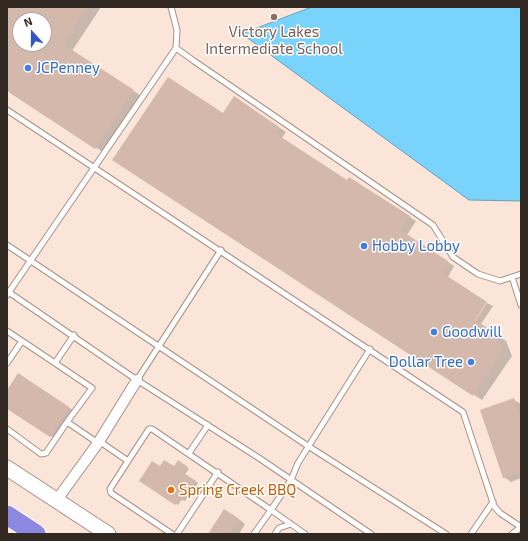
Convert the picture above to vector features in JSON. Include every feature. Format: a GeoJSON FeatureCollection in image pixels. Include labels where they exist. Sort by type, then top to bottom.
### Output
{"type":"FeatureCollection","features":[{"type":"Feature","properties":{"kind":"highway"},"geometry":{"type":"LineString","coordinates":[[7,515],[36,534]]}},
{"type":"Feature","properties":{"kind":"main road"},"geometry":{"type":"LineString","coordinates":[[7,468],[108,534]]}},
{"type":"Feature","properties":{"kind":"street"},"geometry":{"type":"LineString","coordinates":[[56,501],[99,442],[137,380]]}},
{"type":"Feature","properties":{"kind":"lane"},"geometry":{"type":"LineString","coordinates":[[171,7],[177,30],[176,48],[8,293],[74,335],[137,380],[208,425],[371,534]]}},
{"type":"Feature","properties":{"kind":"lane"},"geometry":{"type":"LineString","coordinates":[[176,48],[433,225],[453,257],[478,274],[500,281],[521,274]]}},
{"type":"Feature","properties":{"kind":"lane"},"geometry":{"type":"LineString","coordinates":[[7,110],[221,250],[463,412],[493,502],[500,513],[521,527],[512,534]]}},
{"type":"Feature","properties":{"kind":"lane"},"geometry":{"type":"LineString","coordinates":[[7,245],[30,262],[308,446],[446,534]]}},
{"type":"Feature","properties":{"kind":"lane"},"geometry":{"type":"LineString","coordinates":[[137,380],[221,250]]}},
{"type":"Feature","properties":{"kind":"lane"},"geometry":{"type":"LineString","coordinates":[[512,277],[521,306]]}},
{"type":"Feature","properties":{"kind":"lane"},"geometry":{"type":"LineString","coordinates":[[7,331],[92,388],[46,453],[41,454],[7,429]]}},
{"type":"Feature","properties":{"kind":"lane"},"geometry":{"type":"LineString","coordinates":[[55,363],[74,335]]}},
{"type":"Feature","properties":{"kind":"lane"},"geometry":{"type":"LineString","coordinates":[[7,363],[22,341]]}},
{"type":"Feature","properties":{"kind":"lane"},"geometry":{"type":"LineString","coordinates":[[254,534],[291,480],[298,462],[370,349]]}},
{"type":"Feature","properties":{"kind":"lane"},"geometry":{"type":"LineString","coordinates":[[67,422],[128,461]]}},
{"type":"Feature","properties":{"kind":"lane"},"geometry":{"type":"LineString","coordinates":[[189,453],[208,425]]}},
{"type":"Feature","properties":{"kind":"lane"},"geometry":{"type":"LineString","coordinates":[[172,534],[111,494],[110,489],[149,429],[152,429],[218,472],[305,534]]}},
{"type":"Feature","properties":{"kind":"lane"},"geometry":{"type":"LineString","coordinates":[[177,534],[218,472]]}},
{"type":"Feature","properties":{"kind":"lane"},"geometry":{"type":"LineString","coordinates":[[471,534],[493,502]]}},
{"type":"Feature","properties":{"kind":"lane"},"geometry":{"type":"LineString","coordinates":[[274,534],[278,528],[291,524]]}},
{"type":"Feature","properties":{"kind":"water"},"geometry":{"type":"Polygon","coordinates":[[[312,7],[521,7],[521,201],[469,200],[242,34],[312,7]]]}},
{"type":"Feature","properties":{"kind":"building"},"geometry":{"type":"Polygon","coordinates":[[[7,7],[88,7],[63,44],[134,90],[95,149],[7,91],[7,7]]]}},
{"type":"Feature","properties":{"kind":"building"},"geometry":{"type":"Polygon","coordinates":[[[168,77],[223,113],[234,96],[279,127],[275,133],[347,180],[349,177],[410,216],[400,230],[448,261],[441,272],[487,302],[475,320],[497,334],[503,350],[473,396],[112,160],[168,77]]]}},
{"type":"Feature","properties":{"kind":"building"},"geometry":{"type":"Polygon","coordinates":[[[18,373],[69,407],[50,437],[7,409],[7,390],[18,373]]]}},
{"type":"Feature","properties":{"kind":"building"},"geometry":{"type":"Polygon","coordinates":[[[514,398],[521,418],[521,472],[503,478],[480,410],[514,398]]]}},
{"type":"Feature","properties":{"kind":"building","name":"Spring Creek BBQ"},"geometry":{"type":"Polygon","coordinates":[[[164,460],[174,466],[178,460],[188,467],[184,473],[196,481],[183,501],[180,498],[175,505],[139,481],[152,461],[160,466],[164,460]]]}},
{"type":"Feature","properties":{"kind":"building"},"geometry":{"type":"Polygon","coordinates":[[[224,509],[239,519],[229,534],[208,534],[224,509]]]}},
{"type":"Feature","properties":{"kind":"place","name":"Victory Lakes Intermediate School"},"geometry":{"type":"Point","coordinates":[274,17]}},
{"type":"Feature","properties":{"kind":"place","name":"JCPenney"},"geometry":{"type":"Point","coordinates":[28,68]}},
{"type":"Feature","properties":{"kind":"place","name":"Hobby Lobby"},"geometry":{"type":"Point","coordinates":[364,246]}},
{"type":"Feature","properties":{"kind":"place","name":"Goodwill"},"geometry":{"type":"Point","coordinates":[434,332]}},
{"type":"Feature","properties":{"kind":"place","name":"Dollar Tree"},"geometry":{"type":"Point","coordinates":[471,362]}},
{"type":"Feature","properties":{"kind":"place","name":"Spring Creek BBQ"},"geometry":{"type":"Point","coordinates":[171,490]}}]}
